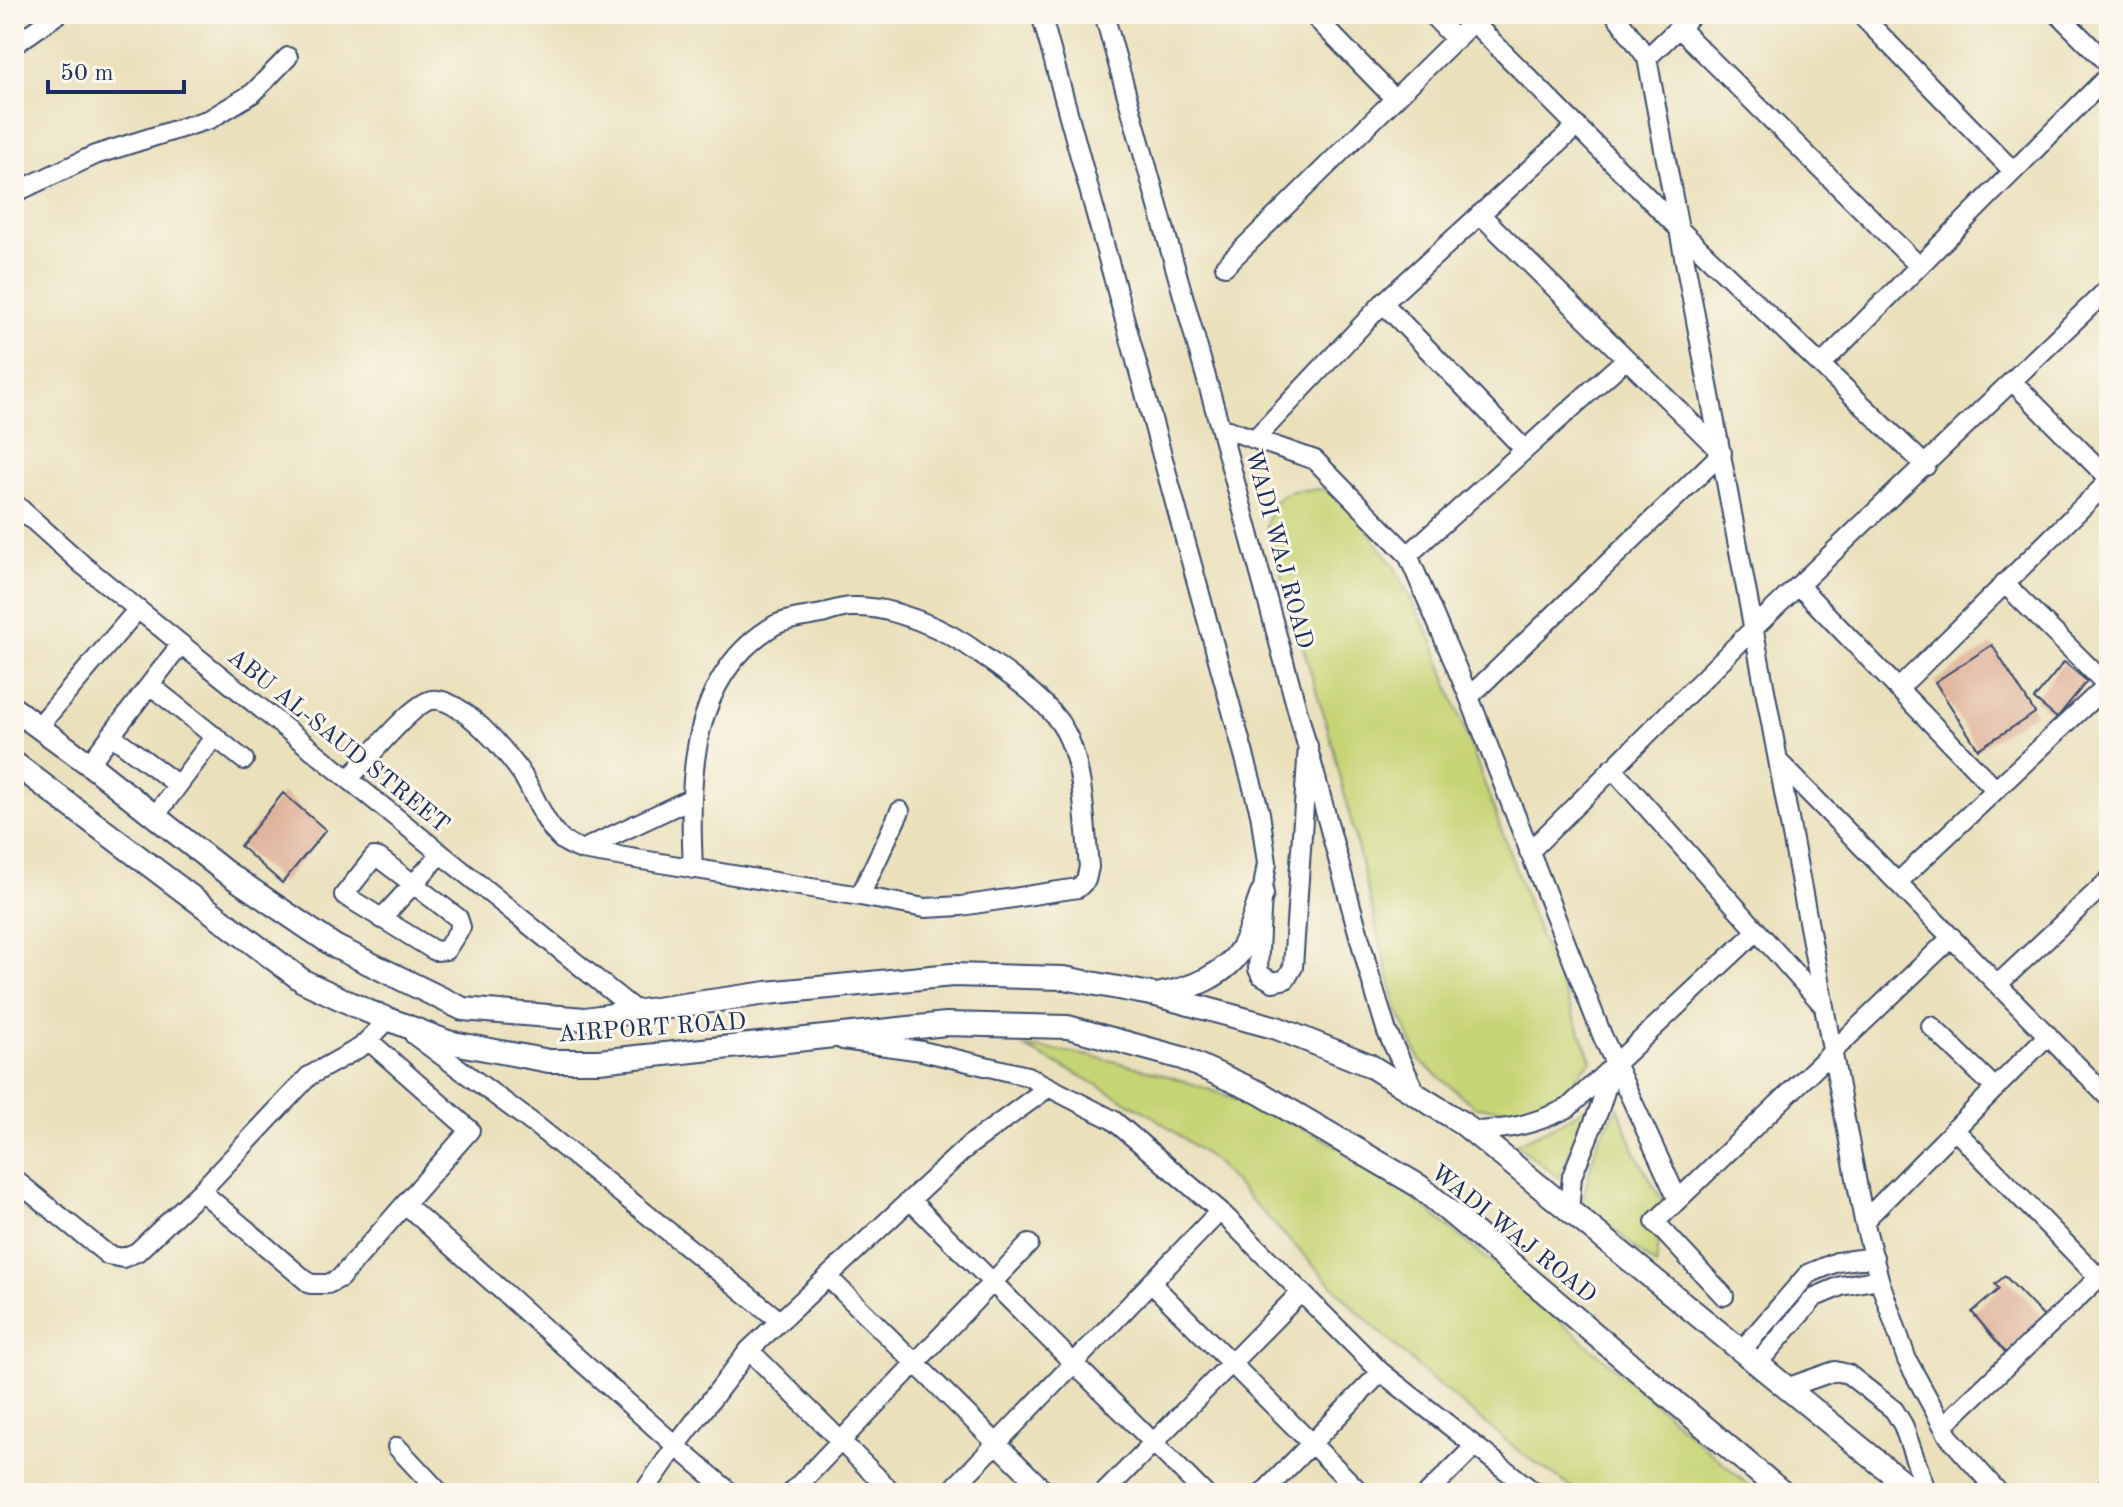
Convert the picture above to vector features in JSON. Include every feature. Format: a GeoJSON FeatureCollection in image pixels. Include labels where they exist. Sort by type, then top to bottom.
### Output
{"type":"FeatureCollection","features":[{"type":"Feature","properties":{"kind":"main road","name":"AIRPORT ROAD"},"geometry":{"type":"LineString","coordinates":[[14,709],[224,871],[336,947],[463,1009],[585,1019],[767,993],[952,975],[1064,978],[1156,995]]}},
{"type":"Feature","properties":{"kind":"main road","name":"AIRPORT ROAD"},"geometry":{"type":"LineString","coordinates":[[14,763],[303,981],[394,1022],[448,1042],[549,1061],[599,1061],[946,1024],[1068,1027],[1182,1058]]}},
{"type":"Feature","properties":{"kind":"main road"},"geometry":{"type":"LineString","coordinates":[[1156,995],[1185,990],[1223,968],[1241,948],[1262,894]]}},
{"type":"Feature","properties":{"kind":"main road"},"geometry":{"type":"LineString","coordinates":[[1156,995],[1277,1028],[1369,1065],[1472,1131],[1916,1493]]}},
{"type":"Feature","properties":{"kind":"main road","name":"WADI WAJ ROAD"},"geometry":{"type":"LineString","coordinates":[[1182,1058],[1260,1093],[1419,1186],[1783,1493]]}},
{"type":"Feature","properties":{"kind":"street"},"geometry":{"type":"LineString","coordinates":[[14,45],[58,14]]}},
{"type":"Feature","properties":{"kind":"street"},"geometry":{"type":"LineString","coordinates":[[1041,14],[1260,813],[1267,863],[1258,969],[1266,980],[1280,982],[1286,979],[1293,967],[1308,746]]}},
{"type":"Feature","properties":{"kind":"street","name":"WADI WAJ ROAD"},"geometry":{"type":"LineString","coordinates":[[1104,14],[1383,1018],[1417,1095]]}},
{"type":"Feature","properties":{"kind":"street"},"geometry":{"type":"LineString","coordinates":[[1312,14],[1395,99]]}},
{"type":"Feature","properties":{"kind":"street"},"geometry":{"type":"LineString","coordinates":[[1431,14],[1456,40]]}},
{"type":"Feature","properties":{"kind":"street"},"geometry":{"type":"LineString","coordinates":[[1615,14],[1647,58],[1864,1221],[1879,1279],[1907,1360],[1949,1437],[1999,1493]]}},
{"type":"Feature","properties":{"kind":"street"},"geometry":{"type":"LineString","coordinates":[[1647,58],[1693,14]]}},
{"type":"Feature","properties":{"kind":"street"},"geometry":{"type":"LineString","coordinates":[[1860,14],[2013,171]]}},
{"type":"Feature","properties":{"kind":"street"},"geometry":{"type":"LineString","coordinates":[[2058,14],[2109,65]]}},
{"type":"Feature","properties":{"kind":"street"},"geometry":{"type":"LineString","coordinates":[[1225,266],[1477,18],[1577,126],[1679,229],[1926,466]]}},
{"type":"Feature","properties":{"kind":"street"},"geometry":{"type":"LineString","coordinates":[[1679,28],[1919,266]]}},
{"type":"Feature","properties":{"kind":"street"},"geometry":{"type":"LineString","coordinates":[[14,193],[95,155],[210,119],[253,93],[288,57]]}},
{"type":"Feature","properties":{"kind":"street"},"geometry":{"type":"LineString","coordinates":[[1821,365],[2109,75]]}},
{"type":"Feature","properties":{"kind":"street"},"geometry":{"type":"LineString","coordinates":[[1255,439],[1383,303],[1577,126]]}},
{"type":"Feature","properties":{"kind":"street"},"geometry":{"type":"LineString","coordinates":[[1480,214],[1722,453]]}},
{"type":"Feature","properties":{"kind":"street"},"geometry":{"type":"LineString","coordinates":[[1529,852],[1754,628],[2109,288]]}},
{"type":"Feature","properties":{"kind":"street"},"geometry":{"type":"LineString","coordinates":[[1383,303],[1525,450]]}},
{"type":"Feature","properties":{"kind":"street"},"geometry":{"type":"LineString","coordinates":[[1408,555],[1626,359]]}},
{"type":"Feature","properties":{"kind":"street"},"geometry":{"type":"LineString","coordinates":[[1898,689],[2109,480],[2013,382]]}},
{"type":"Feature","properties":{"kind":"street"},"geometry":{"type":"LineString","coordinates":[[1220,427],[1315,460],[1408,555],[1469,697],[1614,1062],[1678,1200]]}},
{"type":"Feature","properties":{"kind":"street"},"geometry":{"type":"LineString","coordinates":[[1469,697],[1722,453]]}},
{"type":"Feature","properties":{"kind":"street","name":"ABU AL-SAUD STREET"},"geometry":{"type":"LineString","coordinates":[[14,503],[83,565],[636,1011]]}},
{"type":"Feature","properties":{"kind":"street"},"geometry":{"type":"LineString","coordinates":[[1898,882],[2108,686],[2004,583]]}},
{"type":"Feature","properties":{"kind":"street"},"geometry":{"type":"LineString","coordinates":[[1799,586],[1996,790]]}},
{"type":"Feature","properties":{"kind":"street"},"geometry":{"type":"LineString","coordinates":[[349,779],[413,709],[432,699],[448,703],[467,715],[501,747],[522,774],[562,841],[582,850],[693,869],[860,896],[925,908],[961,906],[1078,888],[1086,880],[1089,867],[1081,779],[1065,730],[1030,690],[963,641],[907,615],[851,607],[777,624],[735,658],[710,698],[695,749],[690,799],[693,869]]}},
{"type":"Feature","properties":{"kind":"street"},"geometry":{"type":"LineString","coordinates":[[38,727],[138,609]]}},
{"type":"Feature","properties":{"kind":"street"},"geometry":{"type":"LineString","coordinates":[[89,764],[181,644]]}},
{"type":"Feature","properties":{"kind":"street"},"geometry":{"type":"LineString","coordinates":[[150,685],[244,760]]}},
{"type":"Feature","properties":{"kind":"street"},"geometry":{"type":"LineString","coordinates":[[111,735],[178,785]]}},
{"type":"Feature","properties":{"kind":"street"},"geometry":{"type":"LineString","coordinates":[[155,816],[215,736]]}},
{"type":"Feature","properties":{"kind":"street"},"geometry":{"type":"LineString","coordinates":[[1779,763],[2109,1098]]}},
{"type":"Feature","properties":{"kind":"street"},"geometry":{"type":"LineString","coordinates":[[1612,768],[1824,1006]]}},
{"type":"Feature","properties":{"kind":"street"},"geometry":{"type":"LineString","coordinates":[[582,850],[690,799]]}},
{"type":"Feature","properties":{"kind":"street"},"geometry":{"type":"LineString","coordinates":[[860,896],[900,811]]}},
{"type":"Feature","properties":{"kind":"street"},"geometry":{"type":"LineString","coordinates":[[381,919],[441,854]]}},
{"type":"Feature","properties":{"kind":"street"},"geometry":{"type":"LineString","coordinates":[[374,857],[413,884],[460,922],[461,927],[446,950],[435,951],[381,919],[344,895],[374,857]]}},
{"type":"Feature","properties":{"kind":"street"},"geometry":{"type":"LineString","coordinates":[[1998,984],[2106,887]]}},
{"type":"Feature","properties":{"kind":"street"},"geometry":{"type":"LineString","coordinates":[[1472,1131],[1504,1130],[1536,1123],[1568,1108],[1756,932]]}},
{"type":"Feature","properties":{"kind":"street"},"geometry":{"type":"LineString","coordinates":[[1724,1296],[1655,1222],[1952,937]]}},
{"type":"Feature","properties":{"kind":"street"},"geometry":{"type":"LineString","coordinates":[[14,1179],[108,1255],[123,1258],[137,1252],[201,1191],[309,1076],[361,1047],[394,1022],[538,1127],[780,1321]]}},
{"type":"Feature","properties":{"kind":"street"},"geometry":{"type":"LineString","coordinates":[[1931,1026],[1995,1088]]}},
{"type":"Feature","properties":{"kind":"street"},"geometry":{"type":"LineString","coordinates":[[1864,1221],[2048,1035]]}},
{"type":"Feature","properties":{"kind":"street"},"geometry":{"type":"LineString","coordinates":[[829,1038],[922,1051],[1027,1076],[1113,1120],[1220,1211],[1381,1372],[1535,1493]]}},
{"type":"Feature","properties":{"kind":"street"},"geometry":{"type":"LineString","coordinates":[[201,1191],[310,1284],[328,1284],[340,1278],[470,1130],[368,1040]]}},
{"type":"Feature","properties":{"kind":"street"},"geometry":{"type":"LineString","coordinates":[[1569,1212],[1572,1176],[1599,1110],[1614,1062]]}},
{"type":"Feature","properties":{"kind":"street"},"geometry":{"type":"LineString","coordinates":[[643,1493],[749,1350],[968,1146],[1049,1087]]}},
{"type":"Feature","properties":{"kind":"street"},"geometry":{"type":"LineString","coordinates":[[1943,1426],[2104,1273],[1954,1129]]}},
{"type":"Feature","properties":{"kind":"street"},"geometry":{"type":"LineString","coordinates":[[910,1200],[1204,1493]]}},
{"type":"Feature","properties":{"kind":"street"},"geometry":{"type":"LineString","coordinates":[[405,1204],[731,1493]]}},
{"type":"Feature","properties":{"kind":"street"},"geometry":{"type":"LineString","coordinates":[[949,1493],[1220,1211]]}},
{"type":"Feature","properties":{"kind":"street"},"geometry":{"type":"LineString","coordinates":[[791,1493],[1029,1244]]}},
{"type":"Feature","properties":{"kind":"street"},"geometry":{"type":"LineString","coordinates":[[1749,1358],[1808,1274],[1837,1262],[1874,1257]]}},
{"type":"Feature","properties":{"kind":"street"},"geometry":{"type":"LineString","coordinates":[[828,1277],[1047,1493]]}},
{"type":"Feature","properties":{"kind":"street"},"geometry":{"type":"LineString","coordinates":[[1749,1358],[1815,1297],[1841,1286],[1879,1279]]}},
{"type":"Feature","properties":{"kind":"street"},"geometry":{"type":"LineString","coordinates":[[1151,1283],[1361,1493]]}},
{"type":"Feature","properties":{"kind":"street"},"geometry":{"type":"LineString","coordinates":[[1104,1493],[1301,1292]]}},
{"type":"Feature","properties":{"kind":"street"},"geometry":{"type":"LineString","coordinates":[[749,1350],[893,1493]]}},
{"type":"Feature","properties":{"kind":"street"},"geometry":{"type":"LineString","coordinates":[[1786,1388],[1835,1371],[1848,1374],[1894,1410],[1903,1425],[1927,1493]]}},
{"type":"Feature","properties":{"kind":"street"},"geometry":{"type":"LineString","coordinates":[[1263,1493],[1381,1372]]}},
{"type":"Feature","properties":{"kind":"street"},"geometry":{"type":"LineString","coordinates":[[1428,1493],[1475,1446]]}},
{"type":"Feature","properties":{"kind":"street"},"geometry":{"type":"LineString","coordinates":[[397,1447],[440,1493]]}},
{"type":"Feature","properties":{"kind":"street"},"geometry":{"type":"LineString","coordinates":[[2101,1493],[2109,1485]]}},
{"type":"Feature","properties":{"kind":"green space"},"geometry":{"type":"Polygon","coordinates":[[[1322,489],[1344,498],[1394,566],[1432,640],[1536,925],[1592,1060],[1563,1091],[1528,1111],[1475,1107],[1420,1061],[1396,1007],[1332,743],[1266,525],[1279,497],[1292,491],[1322,489]]]}},
{"type":"Feature","properties":{"kind":"green space"},"geometry":{"type":"Polygon","coordinates":[[[1023,1047],[1104,1059],[1194,1084],[1281,1118],[1354,1156],[1409,1195],[1497,1267],[1757,1493],[1580,1493],[1525,1456],[1431,1379],[1355,1309],[1213,1160],[1151,1115],[1023,1047]]]}},
{"type":"Feature","properties":{"kind":"green space"},"geometry":{"type":"Polygon","coordinates":[[[1599,1099],[1575,1137],[1559,1178],[1516,1144],[1558,1124],[1599,1099]]]}},
{"type":"Feature","properties":{"kind":"green space"},"geometry":{"type":"Polygon","coordinates":[[[1618,1107],[1635,1152],[1664,1204],[1656,1266],[1582,1202],[1597,1142],[1618,1107]]]}},
{"type":"Feature","properties":{"kind":"building"},"geometry":{"type":"Polygon","coordinates":[[[1992,645],[2035,713],[1978,749],[1935,682],[1992,645]]]}},
{"type":"Feature","properties":{"kind":"building"},"geometry":{"type":"Polygon","coordinates":[[[2064,662],[2087,681],[2057,718],[2034,699],[2064,662]]]}},
{"type":"Feature","properties":{"kind":"building"},"geometry":{"type":"Polygon","coordinates":[[[283,793],[326,830],[282,883],[240,846],[283,793]]]}},
{"type":"Feature","properties":{"kind":"building"},"geometry":{"type":"Polygon","coordinates":[[[2005,1276],[2046,1319],[2006,1353],[1972,1312],[1999,1289],[1995,1284],[2005,1276]]]}}]}
